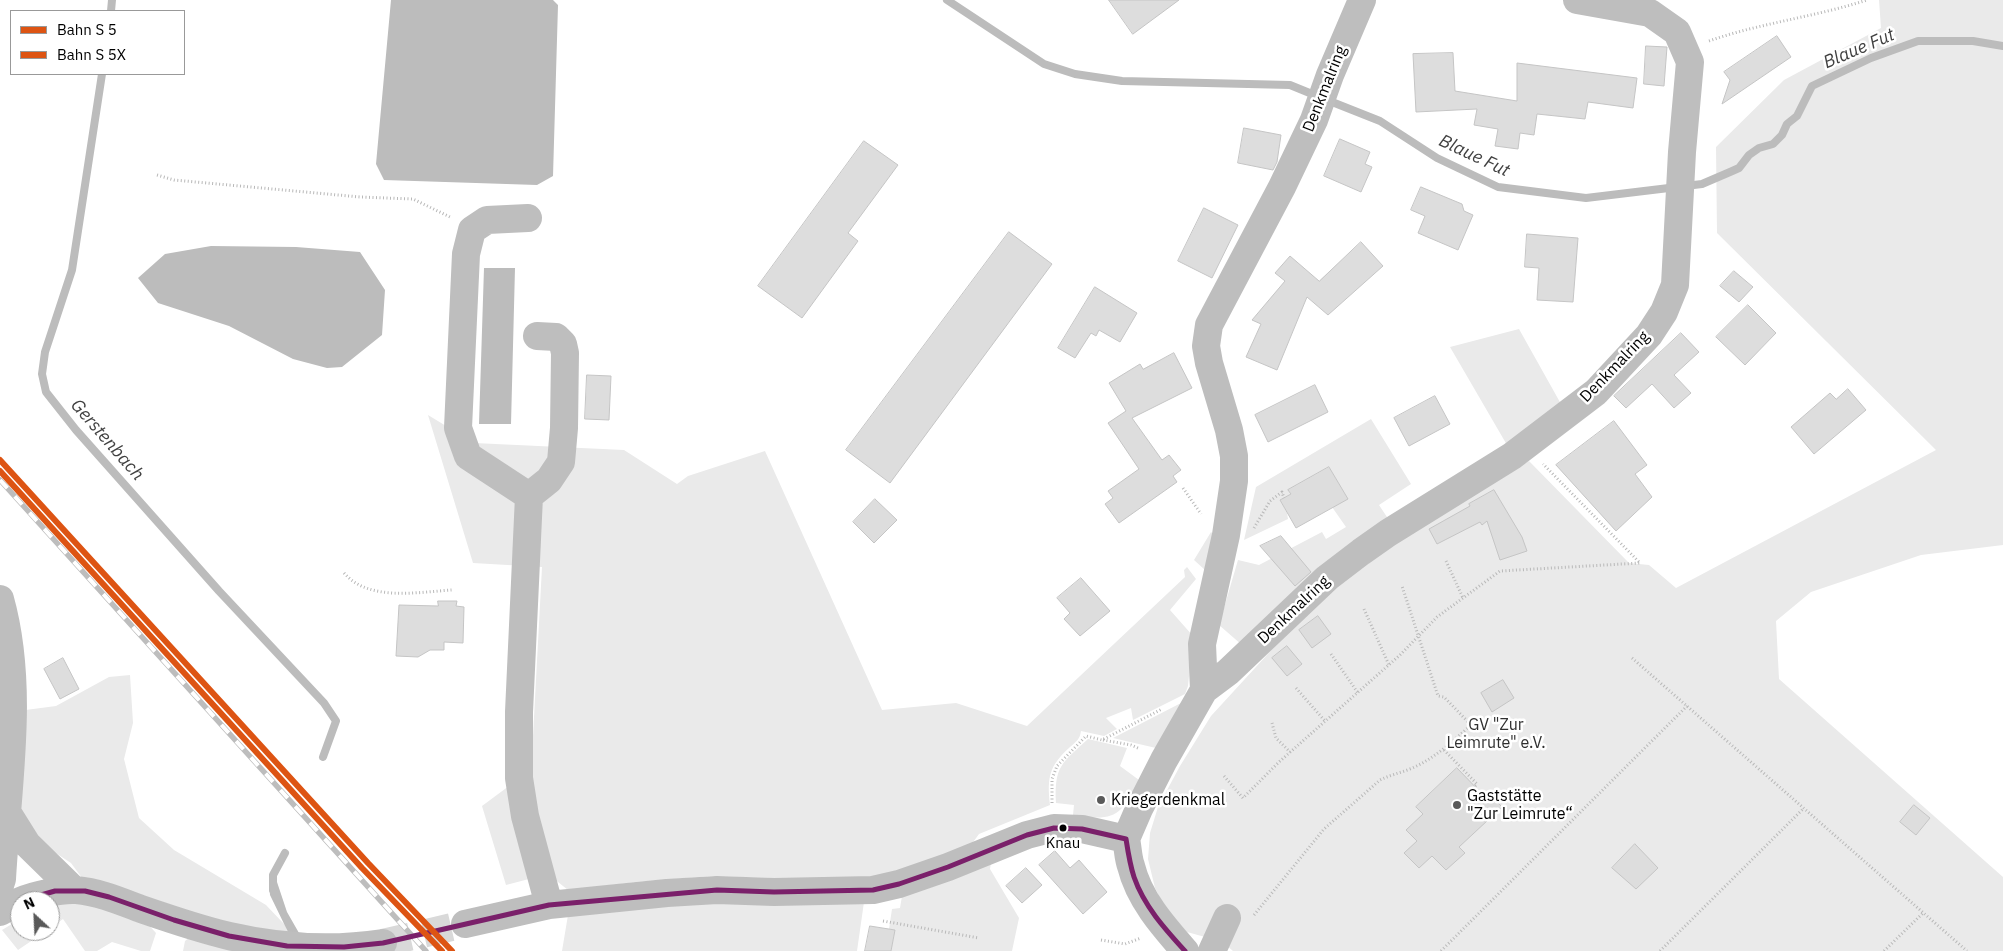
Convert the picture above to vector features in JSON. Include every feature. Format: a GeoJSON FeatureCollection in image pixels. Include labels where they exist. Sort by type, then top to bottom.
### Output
{"type":"FeatureCollection","features":[{"type":"Feature","properties":{"kind":"street","name":"Denkmalring"},"geometry":{"type":"LineString","coordinates":[[1201,696],[1202,644],[1226,535],[1234,481],[1234,456],[1230,430],[1209,363],[1206,346],[1208,325],[1282,187],[1314,120],[1330,75],[1362,0]]}},
{"type":"Feature","properties":{"kind":"street","name":"Denkmalring"},"geometry":{"type":"LineString","coordinates":[[1126,839],[1164,760],[1201,696],[1327,578],[1354,557],[1388,533],[1512,456],[1596,392],[1648,335],[1664,312],[1675,285],[1682,152],[1690,62],[1677,32],[1652,6],[1578,0]]}},
{"type":"Feature","properties":{"kind":"street"},"geometry":{"type":"LineString","coordinates":[[528,218],[487,220],[472,230],[466,254],[458,428],[468,456],[529,496]]}},
{"type":"Feature","properties":{"kind":"street"},"geometry":{"type":"LineString","coordinates":[[537,336],[556,337],[563,344],[565,353],[564,428],[561,462],[549,480],[529,496],[520,712],[519,778],[525,816],[549,905]]}},
{"type":"Feature","properties":{"kind":"street"},"geometry":{"type":"LineString","coordinates":[[0,600],[8,634],[12,668],[11,746],[2,879],[0,885]]}},
{"type":"Feature","properties":{"kind":"street"},"geometry":{"type":"LineString","coordinates":[[7,812],[27,844],[74,890]]}},
{"type":"Feature","properties":{"kind":"street"},"geometry":{"type":"LineString","coordinates":[[464,924],[549,905],[717,890],[774,892],[873,890],[899,884],[1054,828],[1082,829],[1126,839],[1130,866],[1140,892],[1163,925],[1185,951]]}},
{"type":"Feature","properties":{"kind":"street"},"geometry":{"type":"LineString","coordinates":[[60,892],[74,890],[108,896],[181,922],[264,946],[367,947]]}},
{"type":"Feature","properties":{"kind":"street"},"geometry":{"type":"LineString","coordinates":[[1212,951],[1240,917]]}},
{"type":"Feature","properties":{"kind":"path"},"geometry":{"type":"LineString","coordinates":[[1685,49],[1738,31],[1845,7],[1867,0]]}},
{"type":"Feature","properties":{"kind":"path"},"geometry":{"type":"LineString","coordinates":[[157,175],[174,180],[360,197],[413,199],[455,219],[472,230]]}},
{"type":"Feature","properties":{"kind":"path"},"geometry":{"type":"LineString","coordinates":[[1224,776],[1243,798],[1290,752],[1389,665],[1437,617],[1500,571],[1640,563],[1525,446]]}},
{"type":"Feature","properties":{"kind":"path"},"geometry":{"type":"LineString","coordinates":[[1253,531],[1270,501],[1282,492],[1284,498]]}},
{"type":"Feature","properties":{"kind":"path"},"geometry":{"type":"LineString","coordinates":[[1446,561],[1463,598]]}},
{"type":"Feature","properties":{"kind":"path"},"geometry":{"type":"LineString","coordinates":[[344,573],[351,582],[387,593],[452,590]]}},
{"type":"Feature","properties":{"kind":"path"},"geometry":{"type":"LineString","coordinates":[[1240,917],[1338,817],[1380,780],[1408,770],[1444,750],[1471,725],[1444,696],[1438,696],[1417,637],[1402,586]]}},
{"type":"Feature","properties":{"kind":"path"},"geometry":{"type":"LineString","coordinates":[[1364,609],[1389,665]]}},
{"type":"Feature","properties":{"kind":"path"},"geometry":{"type":"LineString","coordinates":[[1330,654],[1358,693]]}},
{"type":"Feature","properties":{"kind":"path"},"geometry":{"type":"LineString","coordinates":[[1632,658],[1967,951]]}},
{"type":"Feature","properties":{"kind":"path"},"geometry":{"type":"LineString","coordinates":[[1296,688],[1325,721]]}},
{"type":"Feature","properties":{"kind":"path"},"geometry":{"type":"LineString","coordinates":[[1102,740],[1182,699],[1201,696]]}},
{"type":"Feature","properties":{"kind":"path"},"geometry":{"type":"LineString","coordinates":[[1441,951],[1687,706]]}},
{"type":"Feature","properties":{"kind":"path"},"geometry":{"type":"LineString","coordinates":[[1272,723],[1276,738],[1290,752]]}},
{"type":"Feature","properties":{"kind":"path"},"geometry":{"type":"LineString","coordinates":[[1053,801],[1052,779],[1057,766],[1086,736],[1131,745],[1164,760]]}},
{"type":"Feature","properties":{"kind":"path"},"geometry":{"type":"LineString","coordinates":[[1444,750],[1477,784],[1474,786]]}},
{"type":"Feature","properties":{"kind":"path"},"geometry":{"type":"LineString","coordinates":[[1660,951],[1804,808]]}},
{"type":"Feature","properties":{"kind":"path"},"geometry":{"type":"LineString","coordinates":[[1884,951],[1923,913]]}},
{"type":"Feature","properties":{"kind":"path"},"geometry":{"type":"LineString","coordinates":[[883,921],[978,938]]}},
{"type":"Feature","properties":{"kind":"path"},"geometry":{"type":"LineString","coordinates":[[1101,940],[1125,944],[1137,940],[1163,925]]}},
{"type":"Feature","properties":{"kind":"green space","name":"GV \"Zur Leimrute\" e.V."},"geometry":{"type":"Polygon","coordinates":[[[1879,0],[2003,0],[2003,545],[1921,555],[1811,592],[1776,621],[1779,679],[2003,877],[2003,951],[1233,951],[1213,934],[1205,937],[1187,932],[1165,908],[1155,888],[1148,859],[1150,833],[1158,807],[1180,766],[1211,716],[1310,608],[1352,569],[1445,510],[1529,461],[1629,563],[1649,565],[1676,588],[1936,450],[1717,233],[1716,147],[1784,80],[1881,28],[1879,0]]]}},
{"type":"Feature","properties":{"kind":"green space"},"geometry":{"type":"Polygon","coordinates":[[[1519,329],[1561,404],[1507,445],[1450,347],[1519,329]]]}},
{"type":"Feature","properties":{"kind":"green space"},"geometry":{"type":"Polygon","coordinates":[[[428,415],[474,443],[624,450],[677,484],[688,476],[765,451],[882,710],[956,703],[1027,726],[1185,577],[1184,570],[1187,567],[1196,579],[1170,610],[1193,636],[1188,686],[1185,694],[1133,720],[1131,708],[1106,718],[1117,729],[1104,736],[1081,731],[1080,736],[1058,760],[1051,773],[1049,779],[1050,805],[979,834],[971,845],[929,862],[861,881],[712,876],[568,890],[548,874],[506,885],[482,806],[513,783],[506,742],[533,736],[542,567],[473,563],[428,415]]]}},
{"type":"Feature","properties":{"kind":"green space"},"geometry":{"type":"Polygon","coordinates":[[[1371,419],[1411,484],[1379,505],[1389,520],[1242,645],[1219,625],[1238,560],[1259,565],[1322,532],[1326,539],[1346,527],[1332,507],[1347,498],[1329,467],[1289,490],[1291,494],[1280,500],[1288,519],[1244,540],[1256,487],[1371,419]]]}},
{"type":"Feature","properties":{"kind":"green space"},"geometry":{"type":"Polygon","coordinates":[[[1211,532],[1215,536],[1205,570],[1194,560],[1211,532]]]}},
{"type":"Feature","properties":{"kind":"green space"},"geometry":{"type":"Polygon","coordinates":[[[130,675],[133,723],[124,759],[139,818],[174,850],[266,905],[285,925],[288,933],[226,925],[82,878],[71,863],[45,846],[20,813],[18,711],[56,706],[109,677],[130,675]]]}},
{"type":"Feature","properties":{"kind":"green space"},"geometry":{"type":"Polygon","coordinates":[[[1181,703],[1156,748],[1113,738],[1181,703]]]}},
{"type":"Feature","properties":{"kind":"green space"},"geometry":{"type":"Polygon","coordinates":[[[1088,739],[1127,748],[1120,766],[1139,780],[1127,802],[1115,814],[1098,818],[1073,815],[1074,805],[1056,803],[1058,773],[1066,760],[1088,739]]]}},
{"type":"Feature","properties":{"kind":"green space"},"geometry":{"type":"Polygon","coordinates":[[[991,863],[990,869],[1019,918],[1012,951],[891,951],[895,930],[889,929],[892,909],[900,908],[902,896],[932,887],[991,863]]]}},
{"type":"Feature","properties":{"kind":"green space"},"geometry":{"type":"Polygon","coordinates":[[[84,902],[145,921],[156,933],[150,951],[141,951],[112,942],[97,951],[85,951],[63,919],[60,921],[60,904],[84,902]]]}},
{"type":"Feature","properties":{"kind":"green space"},"geometry":{"type":"Polygon","coordinates":[[[864,902],[857,951],[562,951],[568,915],[648,904],[864,902]]]}},
{"type":"Feature","properties":{"kind":"green space"},"geometry":{"type":"Polygon","coordinates":[[[10,925],[10,940],[2,930],[10,925]]]}},
{"type":"Feature","properties":{"kind":"green space"},"geometry":{"type":"Polygon","coordinates":[[[191,936],[241,951],[183,951],[185,941],[191,936]]]}},
{"type":"Feature","properties":{"kind":"green space"},"geometry":{"type":"Polygon","coordinates":[[[11,941],[31,941],[18,950],[11,941]]]}},
{"type":"Feature","properties":{"kind":"shaded area"},"geometry":{"type":"Polygon","coordinates":[[[391,0],[553,0],[558,5],[553,176],[537,185],[384,180],[376,164],[391,0]]]}},
{"type":"Feature","properties":{"kind":"shaded area"},"geometry":{"type":"Polygon","coordinates":[[[211,246],[296,247],[360,252],[385,290],[382,335],[342,367],[327,368],[293,359],[229,326],[158,303],[138,278],[165,254],[211,246]]]}},
{"type":"Feature","properties":{"kind":"shaded area"},"geometry":{"type":"Polygon","coordinates":[[[484,268],[515,268],[511,424],[479,424],[484,268]]]}},
{"type":"Feature","properties":{"kind":"shaded area"},"geometry":{"type":"Polygon","coordinates":[[[269,881],[277,882],[287,912],[299,933],[288,932],[270,895],[269,881]]]}},
{"type":"Feature","properties":{"kind":"building"},"geometry":{"type":"Polygon","coordinates":[[[1109,0],[1179,0],[1133,34],[1109,0]]]}},
{"type":"Feature","properties":{"kind":"building"},"geometry":{"type":"Polygon","coordinates":[[[1777,36],[1791,57],[1722,104],[1730,80],[1724,72],[1777,36]]]}},
{"type":"Feature","properties":{"kind":"building"},"geometry":{"type":"Polygon","coordinates":[[[1646,46],[1667,47],[1664,86],[1644,84],[1646,46]]]}},
{"type":"Feature","properties":{"kind":"building"},"geometry":{"type":"Polygon","coordinates":[[[1453,53],[1455,91],[1517,101],[1517,63],[1637,78],[1633,108],[1588,102],[1585,119],[1537,114],[1534,135],[1520,133],[1518,149],[1495,146],[1498,129],[1474,125],[1477,109],[1416,112],[1413,54],[1453,53]]]}},
{"type":"Feature","properties":{"kind":"building"},"geometry":{"type":"Polygon","coordinates":[[[1244,128],[1281,135],[1277,162],[1273,170],[1238,163],[1244,128]]]}},
{"type":"Feature","properties":{"kind":"building"},"geometry":{"type":"Polygon","coordinates":[[[1340,139],[1370,152],[1365,164],[1372,167],[1361,192],[1324,176],[1340,139]]]}},
{"type":"Feature","properties":{"kind":"building"},"geometry":{"type":"Polygon","coordinates":[[[864,141],[898,165],[848,233],[858,241],[802,318],[758,286],[864,141]]]}},
{"type":"Feature","properties":{"kind":"building"},"geometry":{"type":"Polygon","coordinates":[[[1421,187],[1462,204],[1464,211],[1473,215],[1458,250],[1418,233],[1425,216],[1411,210],[1421,187]]]}},
{"type":"Feature","properties":{"kind":"building"},"geometry":{"type":"Polygon","coordinates":[[[1204,208],[1238,225],[1212,278],[1178,261],[1204,208]]]}},
{"type":"Feature","properties":{"kind":"building"},"geometry":{"type":"Polygon","coordinates":[[[1009,232],[1052,264],[890,483],[846,450],[1009,232]]]}},
{"type":"Feature","properties":{"kind":"building"},"geometry":{"type":"Polygon","coordinates":[[[1527,234],[1578,238],[1573,302],[1537,300],[1539,268],[1525,267],[1527,234]]]}},
{"type":"Feature","properties":{"kind":"building"},"geometry":{"type":"Polygon","coordinates":[[[1361,242],[1383,266],[1328,315],[1307,297],[1277,370],[1246,357],[1261,324],[1252,320],[1285,281],[1275,273],[1290,256],[1319,281],[1361,242]]]}},
{"type":"Feature","properties":{"kind":"building"},"geometry":{"type":"Polygon","coordinates":[[[1734,271],[1753,287],[1739,302],[1720,286],[1734,271]]]}},
{"type":"Feature","properties":{"kind":"building"},"geometry":{"type":"Polygon","coordinates":[[[1095,287],[1137,313],[1120,342],[1099,330],[1096,336],[1091,333],[1075,358],[1058,348],[1095,287]]]}},
{"type":"Feature","properties":{"kind":"building"},"geometry":{"type":"Polygon","coordinates":[[[1748,305],[1776,333],[1745,365],[1716,337],[1748,305]]]}},
{"type":"Feature","properties":{"kind":"building"},"geometry":{"type":"Polygon","coordinates":[[[1681,333],[1699,352],[1674,375],[1691,393],[1674,408],[1652,384],[1626,408],[1614,396],[1681,333]]]}},
{"type":"Feature","properties":{"kind":"building"},"geometry":{"type":"Polygon","coordinates":[[[1174,353],[1192,388],[1132,418],[1162,460],[1169,455],[1181,470],[1173,476],[1177,482],[1119,523],[1105,504],[1113,498],[1108,491],[1139,469],[1108,423],[1126,411],[1109,383],[1140,364],[1143,369],[1174,353]]]}},
{"type":"Feature","properties":{"kind":"building"},"geometry":{"type":"Polygon","coordinates":[[[587,375],[611,376],[609,420],[585,419],[587,375]]]}},
{"type":"Feature","properties":{"kind":"building"},"geometry":{"type":"Polygon","coordinates":[[[1315,385],[1328,412],[1268,442],[1255,415],[1315,385]]]}},
{"type":"Feature","properties":{"kind":"building"},"geometry":{"type":"Polygon","coordinates":[[[1848,389],[1866,410],[1814,454],[1791,427],[1830,393],[1836,399],[1848,389]]]}},
{"type":"Feature","properties":{"kind":"building"},"geometry":{"type":"Polygon","coordinates":[[[1435,396],[1450,424],[1409,446],[1394,418],[1435,396]]]}},
{"type":"Feature","properties":{"kind":"building"},"geometry":{"type":"Polygon","coordinates":[[[1614,421],[1647,465],[1635,474],[1652,497],[1616,531],[1556,465],[1614,421]]]}},
{"type":"Feature","properties":{"kind":"building"},"geometry":{"type":"Polygon","coordinates":[[[1329,467],[1348,499],[1296,528],[1280,500],[1291,494],[1288,490],[1329,467]]]}},
{"type":"Feature","properties":{"kind":"building"},"geometry":{"type":"Polygon","coordinates":[[[1494,490],[1522,537],[1527,551],[1500,560],[1487,521],[1482,525],[1480,522],[1437,544],[1429,529],[1494,490]]]}},
{"type":"Feature","properties":{"kind":"building"},"geometry":{"type":"Polygon","coordinates":[[[875,499],[897,520],[874,543],[853,522],[875,499]]]}},
{"type":"Feature","properties":{"kind":"building"},"geometry":{"type":"Polygon","coordinates":[[[1281,536],[1311,572],[1295,586],[1260,546],[1281,536]]]}},
{"type":"Feature","properties":{"kind":"building"},"geometry":{"type":"Polygon","coordinates":[[[1081,578],[1110,611],[1080,636],[1064,619],[1070,613],[1057,598],[1081,578]]]}},
{"type":"Feature","properties":{"kind":"building"},"geometry":{"type":"Polygon","coordinates":[[[438,601],[457,601],[456,606],[464,607],[463,643],[444,642],[444,650],[430,650],[418,657],[396,656],[399,605],[438,606],[438,601]]]}},
{"type":"Feature","properties":{"kind":"building"},"geometry":{"type":"Polygon","coordinates":[[[1318,616],[1331,634],[1312,648],[1299,630],[1318,616]]]}},
{"type":"Feature","properties":{"kind":"building"},"geometry":{"type":"Polygon","coordinates":[[[1287,646],[1302,664],[1287,676],[1272,658],[1287,646]]]}},
{"type":"Feature","properties":{"kind":"building"},"geometry":{"type":"Polygon","coordinates":[[[63,658],[79,689],[60,699],[44,669],[63,658]]]}},
{"type":"Feature","properties":{"kind":"building"},"geometry":{"type":"Polygon","coordinates":[[[1503,680],[1514,698],[1492,712],[1481,693],[1503,680]]]}},
{"type":"Feature","properties":{"kind":"building"},"geometry":{"type":"Polygon","coordinates":[[[1457,768],[1484,796],[1489,793],[1502,807],[1459,847],[1465,853],[1446,870],[1432,856],[1419,868],[1404,853],[1417,841],[1406,830],[1423,814],[1416,807],[1457,768]]]}},
{"type":"Feature","properties":{"kind":"building"},"geometry":{"type":"Polygon","coordinates":[[[1914,805],[1930,818],[1916,835],[1900,822],[1914,805]]]}},
{"type":"Feature","properties":{"kind":"building"},"geometry":{"type":"Polygon","coordinates":[[[1635,844],[1658,868],[1636,889],[1612,868],[1635,844]]]}},
{"type":"Feature","properties":{"kind":"building"},"geometry":{"type":"Polygon","coordinates":[[[1055,851],[1070,868],[1079,860],[1107,892],[1083,914],[1039,865],[1055,851]]]}},
{"type":"Feature","properties":{"kind":"building"},"geometry":{"type":"Polygon","coordinates":[[[1026,868],[1042,885],[1022,903],[1006,886],[1026,868]]]}},
{"type":"Feature","properties":{"kind":"building"},"geometry":{"type":"Polygon","coordinates":[[[870,926],[895,930],[891,951],[865,951],[870,926]]]}},
{"type":"Feature","properties":{"kind":"waterway","name":"Gerstenbach"},"geometry":{"type":"LineString","coordinates":[[111,10],[112,0]]}},
{"type":"Feature","properties":{"kind":"waterway","name":"Blaue Fut"},"geometry":{"type":"LineString","coordinates":[[947,0],[1044,64],[1075,74],[1122,81],[1290,85],[1317,96]]}},
{"type":"Feature","properties":{"kind":"waterway","name":"Blaue Fut"},"geometry":{"type":"LineString","coordinates":[[1327,100],[1380,121],[1437,158],[1498,187],[1586,198],[1702,184],[1739,168],[1749,155],[1759,148],[1773,144],[1782,135],[1787,124],[1797,116],[1812,86],[1871,58],[1918,41],[1973,41],[2003,46]]}},
{"type":"Feature","properties":{"kind":"waterway","name":"Gerstenbach"},"geometry":{"type":"LineString","coordinates":[[102,75],[72,270],[45,352],[42,374],[46,392],[76,430],[219,591],[324,703],[336,721],[323,757]]}},
{"type":"Feature","properties":{"kind":"waterway","name":"Gerstenbach"},"geometry":{"type":"LineString","coordinates":[[273,890],[273,875],[285,853]]}},
{"type":"Feature","properties":{"kind":"tunnel"},"geometry":{"type":"LineString","coordinates":[[383,943],[465,924]]}},
{"type":"Feature","properties":{"kind":"railway"},"geometry":{"type":"LineString","coordinates":[[0,480],[426,951]]}},
{"type":"Feature","properties":{"kind":"transit line"},"geometry":{"type":"LineString","coordinates":[[0,460],[368,863],[452,951]]}},
{"type":"Feature","properties":{"kind":"transit line"},"geometry":{"type":"LineString","coordinates":[[0,471],[362,868],[442,951]]}},
{"type":"Feature","properties":{"kind":"transit line"},"geometry":{"type":"LineString","coordinates":[[60,891],[85,891],[109,897],[174,920],[229,936],[287,946],[344,947],[383,943],[549,905],[717,890],[774,892],[873,890],[899,884],[948,867],[1027,835],[1054,828],[1082,829],[1126,839]]}},
{"type":"Feature","properties":{"kind":"transit line"},"geometry":{"type":"LineString","coordinates":[[1126,839],[1133,872],[1143,898],[1163,926],[1185,951]]}},
{"type":"Feature","properties":{"kind":"place","name":"Kriegerdenkmal"},"geometry":{"type":"Point","coordinates":[1101,800]}},
{"type":"Feature","properties":{"kind":"place","name":"Gaststätte \"Zur Leimrute“"},"geometry":{"type":"Point","coordinates":[1457,805]}},
{"type":"Feature","properties":{"kind":"place","name":"Knau"},"geometry":{"type":"Point","coordinates":[1063,828]}}]}
